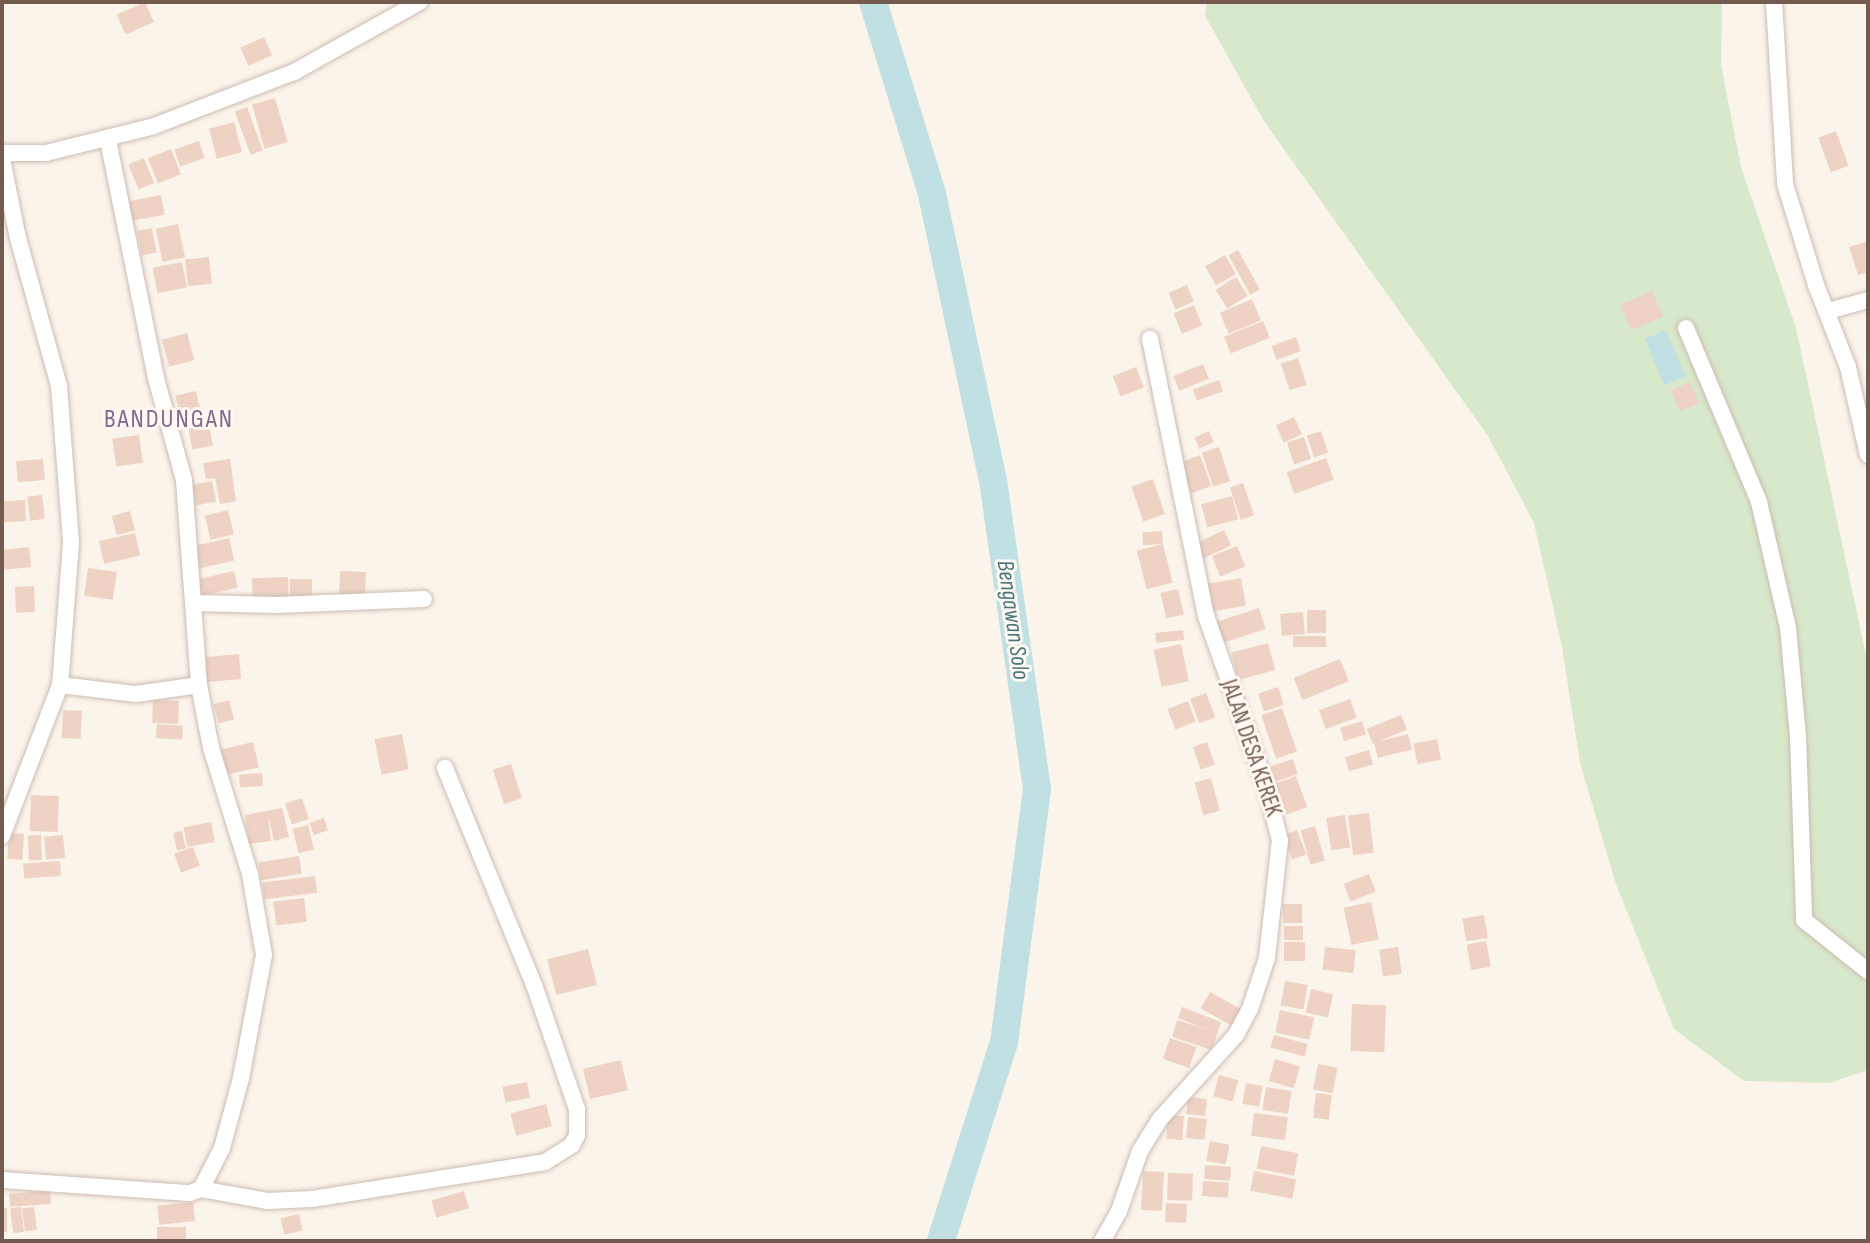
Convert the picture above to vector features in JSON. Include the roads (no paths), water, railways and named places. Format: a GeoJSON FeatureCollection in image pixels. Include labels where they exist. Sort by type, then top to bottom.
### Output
{"type":"FeatureCollection","features":[{"type":"Feature","properties":{"kind":"street"},"geometry":{"type":"LineString","coordinates":[[2,153],[46,153],[154,126],[294,72],[420,2]]}},
{"type":"Feature","properties":{"kind":"street"},"geometry":{"type":"LineString","coordinates":[[1774,2],[1785,184],[1848,366],[1868,455]]}},
{"type":"Feature","properties":{"kind":"street"},"geometry":{"type":"LineString","coordinates":[[108,139],[156,378],[184,480],[199,685],[211,748],[250,874],[264,955],[229,1125],[222,1148],[201,1189]]}},
{"type":"Feature","properties":{"kind":"street"},"geometry":{"type":"LineString","coordinates":[[2,159],[60,399],[71,543],[60,685],[2,836]]}},
{"type":"Feature","properties":{"kind":"street"},"geometry":{"type":"LineString","coordinates":[[1828,311],[1868,300]]}},
{"type":"Feature","properties":{"kind":"street"},"geometry":{"type":"LineString","coordinates":[[1686,328],[1759,502],[1788,628],[1798,735],[1804,920],[1868,971]]}},
{"type":"Feature","properties":{"kind":"street","name":"JALAN DESA KEREK"},"geometry":{"type":"LineString","coordinates":[[1102,1241],[1119,1210],[1140,1151],[1160,1119],[1237,1035],[1250,1009],[1267,958],[1280,841],[1268,789],[1206,616],[1150,339]]}},
{"type":"Feature","properties":{"kind":"street"},"geometry":{"type":"LineString","coordinates":[[195,603],[424,599]]}},
{"type":"Feature","properties":{"kind":"street"},"geometry":{"type":"LineString","coordinates":[[60,685],[136,694],[199,685]]}},
{"type":"Feature","properties":{"kind":"street"},"geometry":{"type":"LineString","coordinates":[[2,1180],[177,1195],[201,1189],[267,1201],[312,1199],[545,1162],[572,1145],[577,1135],[576,1109],[534,985],[445,768]]}},
{"type":"Feature","properties":{"kind":"water"},"geometry":{"type":"Polygon","coordinates":[[[1666,330],[1686,376],[1664,385],[1645,339],[1666,330]]]}},
{"type":"Feature","properties":{"kind":"waterway","name":"Bengawan Solo"},"geometry":{"type":"LineString","coordinates":[[873,2],[932,194],[993,480],[1037,789],[1004,1042],[941,1241]]}},
{"type":"Feature","properties":{"kind":"district","name":"BANDUNGAN"},"geometry":{"type":"Point","coordinates":[169,420]}}]}
